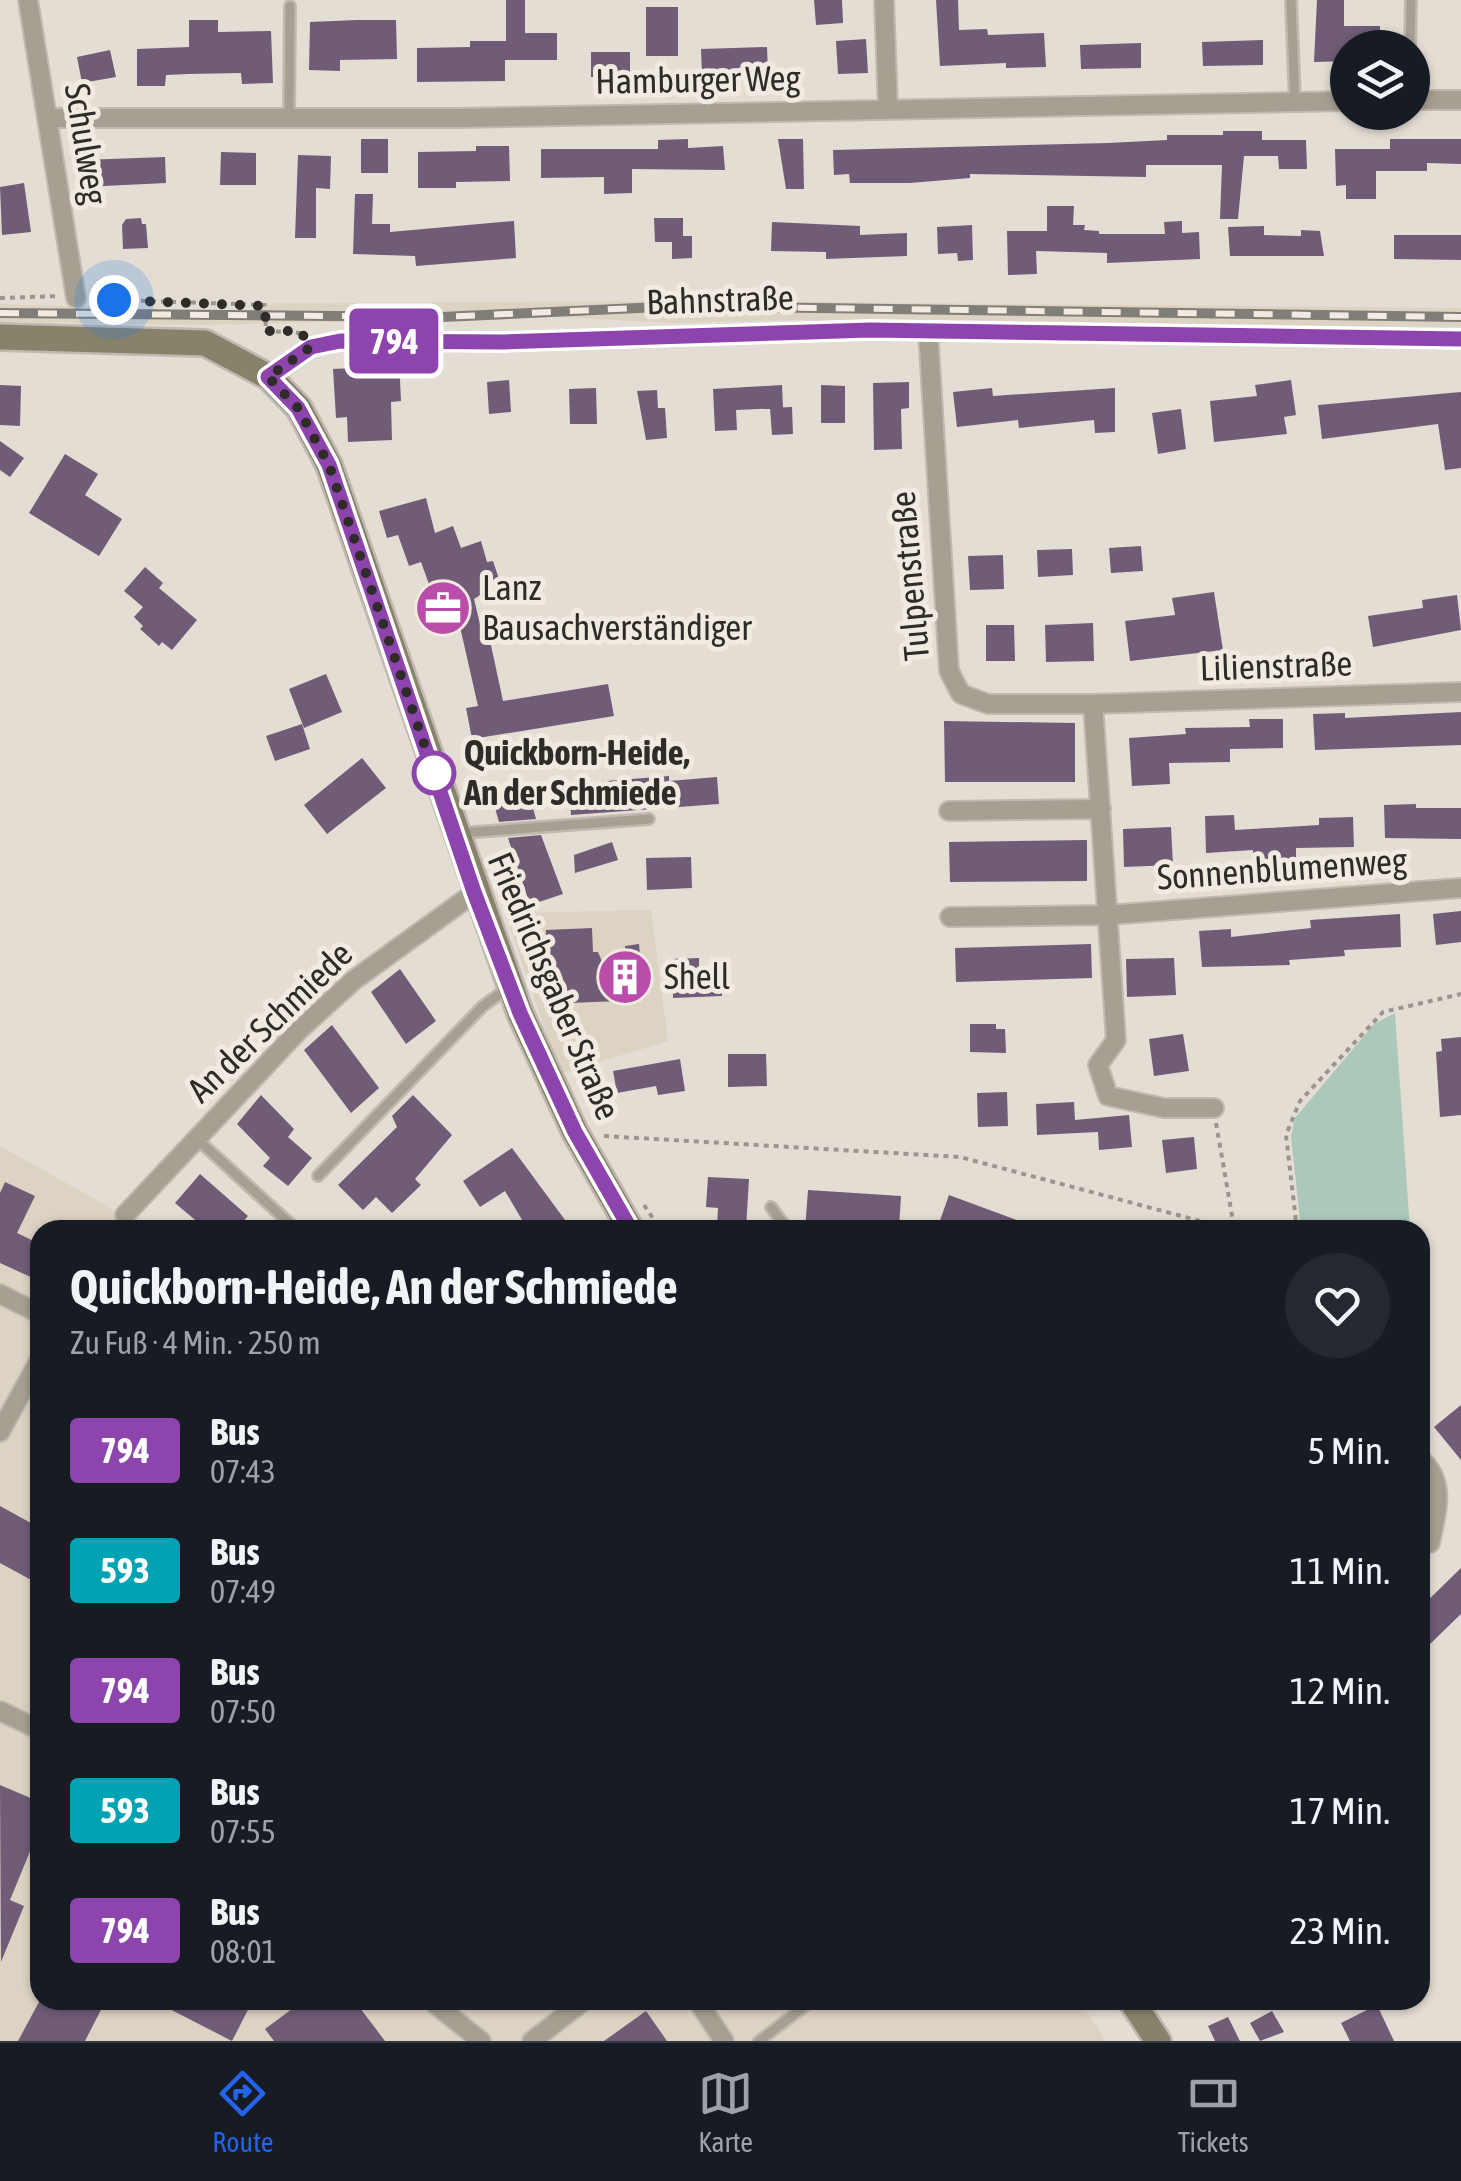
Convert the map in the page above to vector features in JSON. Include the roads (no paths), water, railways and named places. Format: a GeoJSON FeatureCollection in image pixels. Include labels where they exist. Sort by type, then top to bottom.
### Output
{"type":"FeatureCollection","features":[{"type":"Feature","properties":{"kind":"main road"},"geometry":{"type":"LineString","coordinates":[[0,336],[205,343],[268,377]]}},
{"type":"Feature","properties":{"kind":"main road","name":"Friedrichsgaber Straße"},"geometry":{"type":"LineString","coordinates":[[268,377],[298,408],[329,465],[474,892],[510,986],[575,1132],[626,1220]]}},
{"type":"Feature","properties":{"kind":"main road"},"geometry":{"type":"LineString","coordinates":[[1138,2010],[1158,2041]]}},
{"type":"Feature","properties":{"kind":"street","name":"Schulweg"},"geometry":{"type":"LineString","coordinates":[[28,0],[76,297]]}},
{"type":"Feature","properties":{"kind":"street"},"geometry":{"type":"LineString","coordinates":[[884,0],[888,109]]}},
{"type":"Feature","properties":{"kind":"street"},"geometry":{"type":"LineString","coordinates":[[1430,100],[1461,100]]}},
{"type":"Feature","properties":{"kind":"street","name":"Hamburger Weg"},"geometry":{"type":"LineString","coordinates":[[50,118],[290,118],[1330,101]]}},
{"type":"Feature","properties":{"kind":"street","name":"Bahnstraße"},"geometry":{"type":"LineString","coordinates":[[268,377],[311,347],[340,341],[928,331],[1461,339]]}},
{"type":"Feature","properties":{"kind":"street","name":"Tulpenstraße"},"geometry":{"type":"LineString","coordinates":[[928,331],[949,671],[961,694],[988,704],[1093,704]]}},
{"type":"Feature","properties":{"kind":"street","name":"Lilienstraße"},"geometry":{"type":"LineString","coordinates":[[1093,704],[1461,692]]}},
{"type":"Feature","properties":{"kind":"street"},"geometry":{"type":"LineString","coordinates":[[1093,704],[1116,1040],[1098,1065],[1108,1096],[1164,1108],[1214,1108]]}},
{"type":"Feature","properties":{"kind":"street"},"geometry":{"type":"LineString","coordinates":[[950,811],[1101,809]]}},
{"type":"Feature","properties":{"kind":"street","name":"Sonnenblumenweg"},"geometry":{"type":"LineString","coordinates":[[1108,915],[1461,888]]}},
{"type":"Feature","properties":{"kind":"street","name":"An der Schmiede"},"geometry":{"type":"LineString","coordinates":[[125,1215],[299,1030],[354,980],[474,892]]}},
{"type":"Feature","properties":{"kind":"street"},"geometry":{"type":"LineString","coordinates":[[950,917],[1108,915]]}},
{"type":"Feature","properties":{"kind":"street"},"geometry":{"type":"LineString","coordinates":[[0,1294],[30,1309]]}},
{"type":"Feature","properties":{"kind":"street"},"geometry":{"type":"LineString","coordinates":[[0,1432],[30,1377]]}},
{"type":"Feature","properties":{"kind":"street"},"geometry":{"type":"LineString","coordinates":[[1430,1469],[1439,1501],[1430,1543]]}},
{"type":"Feature","properties":{"kind":"street"},"geometry":{"type":"LineString","coordinates":[[0,1711],[30,1725]]}},
{"type":"Feature","properties":{"kind":"street"},"geometry":{"type":"LineString","coordinates":[[443,2010],[482,2041]]}},
{"type":"Feature","properties":{"kind":"street"},"geometry":{"type":"LineString","coordinates":[[532,2041],[572,2010]]}},
{"type":"Feature","properties":{"kind":"street"},"geometry":{"type":"LineString","coordinates":[[704,2010],[724,2041]]}},
{"type":"Feature","properties":{"kind":"lane"},"geometry":{"type":"LineString","coordinates":[[1291,0],[1294,102]]}},
{"type":"Feature","properties":{"kind":"lane"},"geometry":{"type":"LineString","coordinates":[[1410,0],[1410,30]]}},
{"type":"Feature","properties":{"kind":"lane"},"geometry":{"type":"LineString","coordinates":[[290,6],[290,118]]}},
{"type":"Feature","properties":{"kind":"lane"},"geometry":{"type":"LineString","coordinates":[[454,834],[650,819]]}},
{"type":"Feature","properties":{"kind":"lane"},"geometry":{"type":"LineString","coordinates":[[318,1176],[483,1006],[510,986]]}},
{"type":"Feature","properties":{"kind":"lane"},"geometry":{"type":"LineString","coordinates":[[197,1139],[287,1220]]}},
{"type":"Feature","properties":{"kind":"lane"},"geometry":{"type":"LineString","coordinates":[[772,1206],[781,1220]]}},
{"type":"Feature","properties":{"kind":"lane"},"geometry":{"type":"LineString","coordinates":[[759,2041],[805,2010]]}},
{"type":"Feature","properties":{"kind":"railway"},"geometry":{"type":"LineString","coordinates":[[0,313],[442,317],[681,306],[1461,317]]}},
{"type":"Feature","properties":{"kind":"place","name":"Lanz Bausachverständiger"},"geometry":{"type":"Point","coordinates":[443,608]}},
{"type":"Feature","properties":{"kind":"place","name":"Quickborn-Heide, An der Schmiede"},"geometry":{"type":"Point","coordinates":[434,773]}},
{"type":"Feature","properties":{"kind":"place","name":"Shell"},"geometry":{"type":"Point","coordinates":[625,977]}}]}
